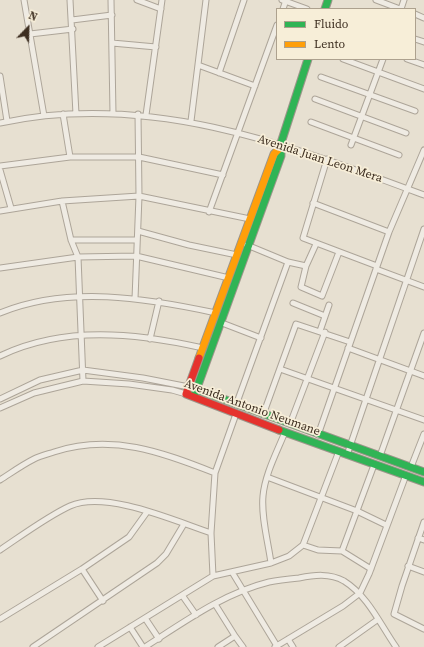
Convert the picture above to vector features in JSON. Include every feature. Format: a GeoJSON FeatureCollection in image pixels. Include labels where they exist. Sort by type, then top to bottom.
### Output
{"type":"FeatureCollection","features":[{"type":"Feature","properties":{"kind":"street"},"geometry":{"type":"LineString","coordinates":[[24,0],[44,116]]}},
{"type":"Feature","properties":{"kind":"street"},"geometry":{"type":"LineString","coordinates":[[70,0],[73,29],[76,114]]}},
{"type":"Feature","properties":{"kind":"street"},"geometry":{"type":"LineString","coordinates":[[111,0],[113,113]]}},
{"type":"Feature","properties":{"kind":"street"},"geometry":{"type":"LineString","coordinates":[[138,0],[161,9]]}},
{"type":"Feature","properties":{"kind":"street"},"geometry":{"type":"LineString","coordinates":[[146,115],[162,0]]}},
{"type":"Feature","properties":{"kind":"street"},"geometry":{"type":"LineString","coordinates":[[191,121],[206,0]]}},
{"type":"Feature","properties":{"kind":"street"},"geometry":{"type":"LineString","coordinates":[[219,73],[244,0]]}},
{"type":"Feature","properties":{"kind":"street"},"geometry":{"type":"LineString","coordinates":[[285,0],[305,8]]}},
{"type":"Feature","properties":{"kind":"street"},"geometry":{"type":"LineString","coordinates":[[376,0],[398,8]]}},
{"type":"Feature","properties":{"kind":"street"},"geometry":{"type":"LineString","coordinates":[[72,20],[112,15]]}},
{"type":"Feature","properties":{"kind":"street"},"geometry":{"type":"LineString","coordinates":[[209,212],[276,28]]}},
{"type":"Feature","properties":{"kind":"street"},"geometry":{"type":"LineString","coordinates":[[30,34],[73,29]]}},
{"type":"Feature","properties":{"kind":"street"},"geometry":{"type":"LineString","coordinates":[[112,43],[156,47]]}},
{"type":"Feature","properties":{"kind":"street"},"geometry":{"type":"LineString","coordinates":[[191,392],[222,323],[282,156],[281,146],[308,60]]}},
{"type":"Feature","properties":{"kind":"street"},"geometry":{"type":"LineString","coordinates":[[346,60],[424,89]]}},
{"type":"Feature","properties":{"kind":"street"},"geometry":{"type":"LineString","coordinates":[[351,145],[383,60]]}},
{"type":"Feature","properties":{"kind":"street"},"geometry":{"type":"LineString","coordinates":[[409,60],[424,66]]}},
{"type":"Feature","properties":{"kind":"street"},"geometry":{"type":"LineString","coordinates":[[198,66],[255,86]]}},
{"type":"Feature","properties":{"kind":"street"},"geometry":{"type":"LineString","coordinates":[[0,76],[7,121]]}},
{"type":"Feature","properties":{"kind":"street"},"geometry":{"type":"LineString","coordinates":[[321,77],[415,111]]}},
{"type":"Feature","properties":{"kind":"street"},"geometry":{"type":"LineString","coordinates":[[315,99],[406,133]]}},
{"type":"Feature","properties":{"kind":"street","name":"Avenida Juan Leon Mera"},"geometry":{"type":"LineString","coordinates":[[0,122],[64,114],[113,113],[138,114],[191,121],[327,159],[424,195]]}},
{"type":"Feature","properties":{"kind":"street"},"geometry":{"type":"LineString","coordinates":[[64,114],[70,157]]}},
{"type":"Feature","properties":{"kind":"street"},"geometry":{"type":"LineString","coordinates":[[135,298],[139,196],[138,114]]}},
{"type":"Feature","properties":{"kind":"street"},"geometry":{"type":"LineString","coordinates":[[311,122],[399,155]]}},
{"type":"Feature","properties":{"kind":"street"},"geometry":{"type":"LineString","coordinates":[[191,392],[203,348],[241,243],[274,154],[281,146]]}},
{"type":"Feature","properties":{"kind":"street"},"geometry":{"type":"LineString","coordinates":[[318,435],[389,232],[406,188],[424,150]]}},
{"type":"Feature","properties":{"kind":"street"},"geometry":{"type":"LineString","coordinates":[[0,166],[70,157],[139,157],[223,175]]}},
{"type":"Feature","properties":{"kind":"street"},"geometry":{"type":"LineString","coordinates":[[327,159],[303,238],[424,287]]}},
{"type":"Feature","properties":{"kind":"street"},"geometry":{"type":"LineString","coordinates":[[0,170],[11,208]]}},
{"type":"Feature","properties":{"kind":"street"},"geometry":{"type":"LineString","coordinates":[[0,210],[62,201],[139,196],[209,212],[250,219]]}},
{"type":"Feature","properties":{"kind":"street"},"geometry":{"type":"LineString","coordinates":[[62,201],[71,240],[78,257],[83,380]]}},
{"type":"Feature","properties":{"kind":"street"},"geometry":{"type":"LineString","coordinates":[[313,204],[389,232]]}},
{"type":"Feature","properties":{"kind":"street"},"geometry":{"type":"LineString","coordinates":[[347,455],[381,359],[424,229]]}},
{"type":"Feature","properties":{"kind":"street"},"geometry":{"type":"LineString","coordinates":[[138,231],[189,245],[237,255]]}},
{"type":"Feature","properties":{"kind":"street"},"geometry":{"type":"LineString","coordinates":[[71,240],[137,240]]}},
{"type":"Feature","properties":{"kind":"street"},"geometry":{"type":"LineString","coordinates":[[241,243],[288,262],[306,266]]}},
{"type":"Feature","properties":{"kind":"street"},"geometry":{"type":"LineString","coordinates":[[316,244],[306,266],[300,287],[322,296],[339,252]]}},
{"type":"Feature","properties":{"kind":"street"},"geometry":{"type":"LineString","coordinates":[[0,268],[78,257],[136,256],[229,278]]}},
{"type":"Feature","properties":{"kind":"street"},"geometry":{"type":"LineString","coordinates":[[236,405],[288,262]]}},
{"type":"Feature","properties":{"kind":"street"},"geometry":{"type":"LineString","coordinates":[[0,313],[37,301],[79,297],[135,298],[159,301],[216,313]]}},
{"type":"Feature","properties":{"kind":"street"},"geometry":{"type":"LineString","coordinates":[[150,339],[159,301]]}},
{"type":"Feature","properties":{"kind":"street"},"geometry":{"type":"LineString","coordinates":[[293,303],[325,316]]}},
{"type":"Feature","properties":{"kind":"street"},"geometry":{"type":"LineString","coordinates":[[320,331],[329,305]]}},
{"type":"Feature","properties":{"kind":"street"},"geometry":{"type":"LineString","coordinates":[[222,323],[261,338]]}},
{"type":"Feature","properties":{"kind":"street"},"geometry":{"type":"LineString","coordinates":[[263,414],[296,324],[326,332],[350,342]]}},
{"type":"Feature","properties":{"kind":"street"},"geometry":{"type":"LineString","coordinates":[[290,424],[326,332]]}},
{"type":"Feature","properties":{"kind":"street"},"geometry":{"type":"LineString","coordinates":[[0,356],[30,344],[60,336],[95,333],[150,339],[203,348]]}},
{"type":"Feature","properties":{"kind":"street"},"geometry":{"type":"LineString","coordinates":[[380,456],[424,333]]}},
{"type":"Feature","properties":{"kind":"street"},"geometry":{"type":"LineString","coordinates":[[348,348],[424,376]]}},
{"type":"Feature","properties":{"kind":"street"},"geometry":{"type":"LineString","coordinates":[[280,369],[397,409],[424,420]]}},
{"type":"Feature","properties":{"kind":"street","name":"Avenida Antonio Neumane"},"geometry":{"type":"LineString","coordinates":[[0,399],[36,382],[83,370],[143,378],[263,414],[424,472]]}},
{"type":"Feature","properties":{"kind":"street","name":"Avenida Antonio Neumane"},"geometry":{"type":"LineString","coordinates":[[0,408],[34,393],[83,380],[191,392],[236,414],[424,482]]}},
{"type":"Feature","properties":{"kind":"street"},"geometry":{"type":"LineString","coordinates":[[213,576],[212,533],[215,473],[236,414]]}},
{"type":"Feature","properties":{"kind":"street"},"geometry":{"type":"LineString","coordinates":[[271,563],[263,508],[263,494],[285,432]]}},
{"type":"Feature","properties":{"kind":"street"},"geometry":{"type":"LineString","coordinates":[[411,467],[424,434]]}},
{"type":"Feature","properties":{"kind":"street"},"geometry":{"type":"LineString","coordinates":[[0,480],[35,458],[70,447],[94,444],[128,445],[175,457],[215,473]]}},
{"type":"Feature","properties":{"kind":"street"},"geometry":{"type":"LineString","coordinates":[[98,647],[213,576],[271,563],[289,556],[303,545],[339,451]]}},
{"type":"Feature","properties":{"kind":"street"},"geometry":{"type":"LineString","coordinates":[[342,551],[374,465]]}},
{"type":"Feature","properties":{"kind":"street"},"geometry":{"type":"LineString","coordinates":[[232,572],[276,646],[343,606],[360,593],[371,569],[386,525],[406,476]]}},
{"type":"Feature","properties":{"kind":"street"},"geometry":{"type":"LineString","coordinates":[[268,477],[357,511],[386,525]]}},
{"type":"Feature","properties":{"kind":"street"},"geometry":{"type":"LineString","coordinates":[[0,550],[70,506],[89,500],[106,501],[147,512],[212,533]]}},
{"type":"Feature","properties":{"kind":"street"},"geometry":{"type":"LineString","coordinates":[[0,619],[82,569],[129,537],[147,512]]}},
{"type":"Feature","properties":{"kind":"street"},"geometry":{"type":"LineString","coordinates":[[424,522],[408,566],[394,614],[424,628]]}},
{"type":"Feature","properties":{"kind":"street"},"geometry":{"type":"LineString","coordinates":[[33,647],[157,563],[172,545],[184,524]]}},
{"type":"Feature","properties":{"kind":"street"},"geometry":{"type":"LineString","coordinates":[[418,538],[424,540]]}},
{"type":"Feature","properties":{"kind":"street"},"geometry":{"type":"LineString","coordinates":[[303,545],[318,550],[342,551],[371,569]]}},
{"type":"Feature","properties":{"kind":"street"},"geometry":{"type":"LineString","coordinates":[[408,566],[424,572]]}},
{"type":"Feature","properties":{"kind":"street"},"geometry":{"type":"LineString","coordinates":[[82,569],[103,601]]}},
{"type":"Feature","properties":{"kind":"street"},"geometry":{"type":"LineString","coordinates":[[130,627],[144,647],[215,604],[244,590],[269,582],[319,575],[330,576],[342,580],[360,593],[396,647]]}},
{"type":"Feature","properties":{"kind":"street"},"geometry":{"type":"LineString","coordinates":[[182,595],[196,615]]}},
{"type":"Feature","properties":{"kind":"street"},"geometry":{"type":"LineString","coordinates":[[215,604],[243,647]]}},
{"type":"Feature","properties":{"kind":"street"},"geometry":{"type":"LineString","coordinates":[[145,618],[159,638]]}},
{"type":"Feature","properties":{"kind":"street"},"geometry":{"type":"LineString","coordinates":[[338,647],[345,645],[377,620]]}},
{"type":"Feature","properties":{"kind":"street"},"geometry":{"type":"LineString","coordinates":[[218,647],[235,636]]}},
{"type":"Feature","properties":{"kind":"street"},"geometry":{"type":"LineString","coordinates":[[288,639],[293,647]]}},
{"type":"Feature","properties":{"kind":"traffic: fast"},"geometry":{"type":"LineString","coordinates":[[325,8],[328,0]]}},
{"type":"Feature","properties":{"kind":"traffic: fast"},"geometry":{"type":"LineString","coordinates":[[194,396],[281,156],[281,143],[308,60]]}},
{"type":"Feature","properties":{"kind":"traffic: fast"},"geometry":{"type":"LineString","coordinates":[[193,388],[424,472]]}},
{"type":"Feature","properties":{"kind":"traffic: fast"},"geometry":{"type":"LineString","coordinates":[[279,430],[424,482]]}},
{"type":"Feature","properties":{"kind":"traffic: slow"},"geometry":{"type":"LineString","coordinates":[[199,358],[274,154],[280,148]]}},
{"type":"Feature","properties":{"kind":"traffic: jam"},"geometry":{"type":"LineString","coordinates":[[199,358],[186,394],[279,430]]}}]}
